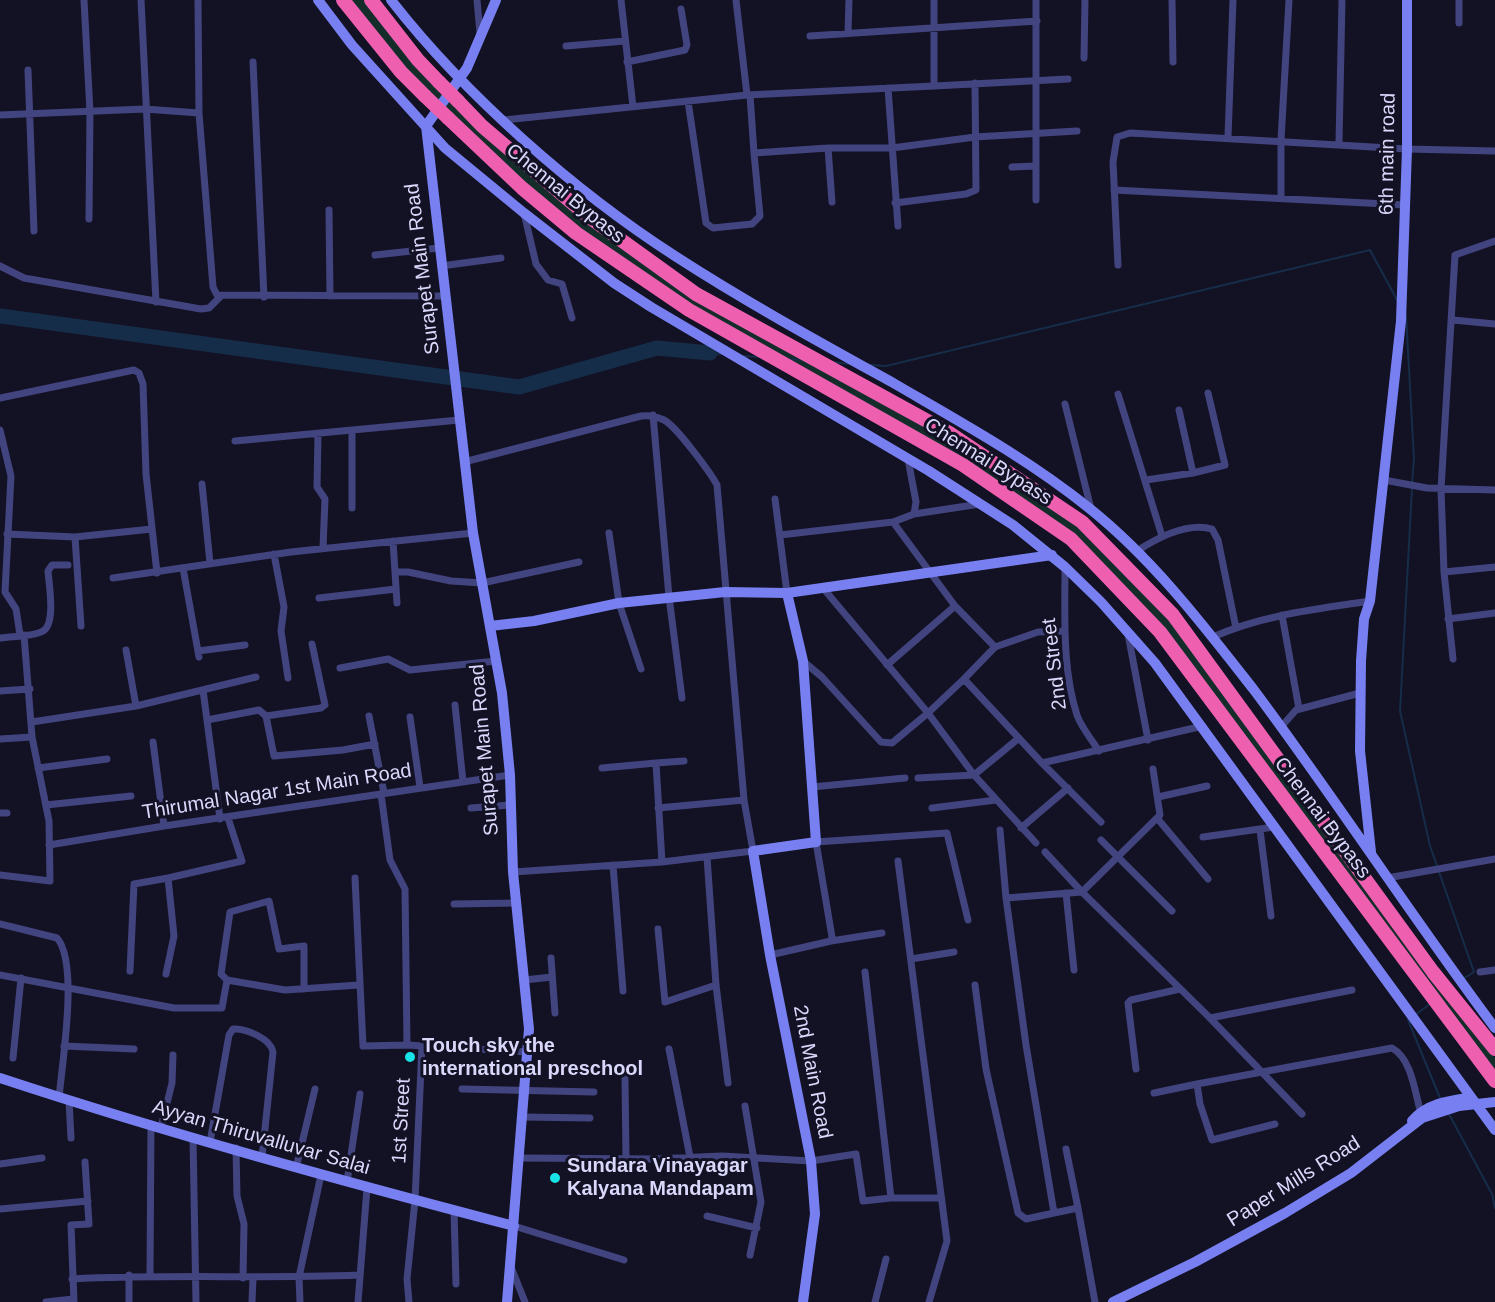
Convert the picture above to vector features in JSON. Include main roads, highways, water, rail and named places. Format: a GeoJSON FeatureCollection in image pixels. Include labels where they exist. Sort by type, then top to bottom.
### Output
{"type":"FeatureCollection","features":[{"type":"Feature","properties":{"kind":"highway","name":"Chennai Bypass"},"geometry":{"type":"LineString","coordinates":[[343,0],[401,72],[522,188],[576,233],[689,310],[963,465],[1071,539],[1160,632],[1495,1082]]}},
{"type":"Feature","properties":{"kind":"highway","name":"Chennai Bypass"},"geometry":{"type":"LineString","coordinates":[[371,0],[418,60],[482,126],[585,214],[696,294],[951,434],[1082,522],[1173,615],[1433,972],[1495,1048]]}},
{"type":"Feature","properties":{"kind":"waterway"},"geometry":{"type":"LineString","coordinates":[[871,365],[886,366],[1370,250],[1397,300]]}},
{"type":"Feature","properties":{"kind":"waterway"},"geometry":{"type":"LineString","coordinates":[[1406,315],[1414,459],[1412,483]]}},
{"type":"Feature","properties":{"kind":"waterway"},"geometry":{"type":"LineString","coordinates":[[0,316],[519,387],[657,348],[710,353]]}},
{"type":"Feature","properties":{"kind":"waterway"},"geometry":{"type":"LineString","coordinates":[[710,353],[721,354]]}},
{"type":"Feature","properties":{"kind":"waterway"},"geometry":{"type":"LineString","coordinates":[[742,356],[760,357]]}},
{"type":"Feature","properties":{"kind":"waterway"},"geometry":{"type":"LineString","coordinates":[[787,359],[805,360]]}},
{"type":"Feature","properties":{"kind":"waterway"},"geometry":{"type":"LineString","coordinates":[[832,362],[850,364]]}},
{"type":"Feature","properties":{"kind":"waterway"},"geometry":{"type":"LineString","coordinates":[[1412,488],[1400,711],[1430,846],[1474,972],[1463,979]]}},
{"type":"Feature","properties":{"kind":"waterway"},"geometry":{"type":"LineString","coordinates":[[1415,1015],[1430,1004]]}},
{"type":"Feature","properties":{"kind":"waterway"},"geometry":{"type":"LineString","coordinates":[[1410,1018],[1408,1020],[1440,1098]]}},
{"type":"Feature","properties":{"kind":"waterway"},"geometry":{"type":"LineString","coordinates":[[1449,1114],[1492,1194],[1495,1208]]}},
{"type":"Feature","properties":{"kind":"place","name":"Touch sky the international preschool"},"geometry":{"type":"Point","coordinates":[410,1057]}},
{"type":"Feature","properties":{"kind":"place","name":"Sundara Vinayagar Kalyana Mandapam"},"geometry":{"type":"Point","coordinates":[555,1178]}}]}
